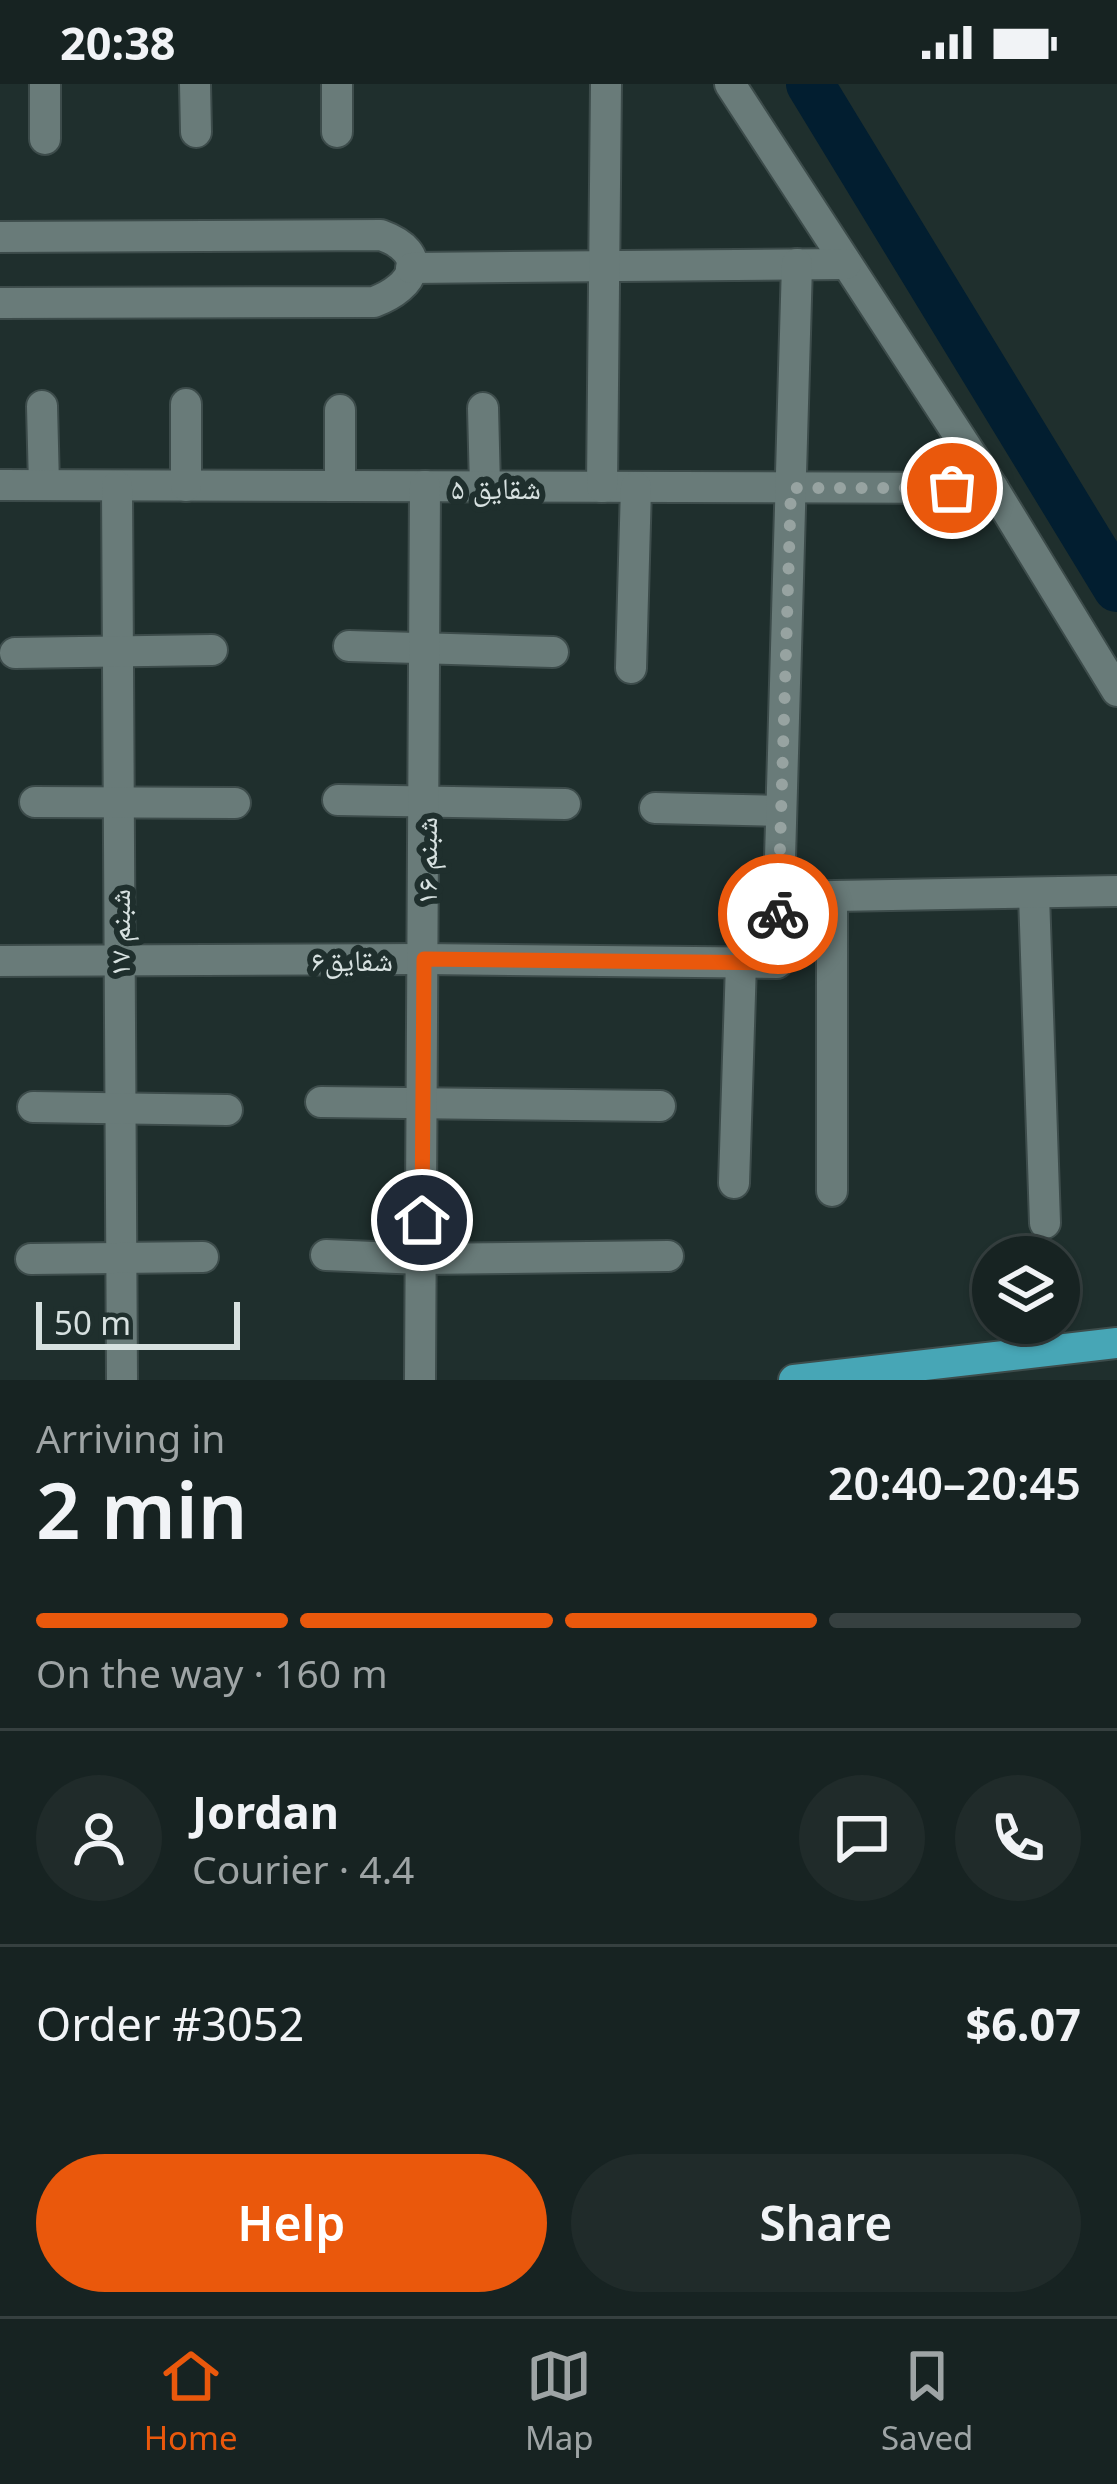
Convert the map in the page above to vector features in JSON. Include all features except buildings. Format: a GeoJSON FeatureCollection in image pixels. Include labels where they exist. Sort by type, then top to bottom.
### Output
{"type":"FeatureCollection","features":[{"type":"Feature","properties":{"kind":"main road"},"geometry":{"type":"LineString","coordinates":[[794,1380],[1117,1343]]}},
{"type":"Feature","properties":{"kind":"street"},"geometry":{"type":"LineString","coordinates":[[45,84],[45,139]]}},
{"type":"Feature","properties":{"kind":"street"},"geometry":{"type":"LineString","coordinates":[[195,84],[196,132]]}},
{"type":"Feature","properties":{"kind":"street"},"geometry":{"type":"LineString","coordinates":[[337,84],[338,132]]}},
{"type":"Feature","properties":{"kind":"street"},"geometry":{"type":"LineString","coordinates":[[602,487],[606,84]]}},
{"type":"Feature","properties":{"kind":"street"},"geometry":{"type":"LineString","coordinates":[[730,84],[993,488],[1117,691]]}},
{"type":"Feature","properties":{"kind":"street"},"geometry":{"type":"LineString","coordinates":[[0,237],[381,235],[401,242],[410,254],[412,268],[398,293],[374,302],[0,303]]}},
{"type":"Feature","properties":{"kind":"street"},"geometry":{"type":"LineString","coordinates":[[412,268],[846,263]]}},
{"type":"Feature","properties":{"kind":"street"},"geometry":{"type":"LineString","coordinates":[[797,264],[778,898],[1117,890]]}},
{"type":"Feature","properties":{"kind":"street"},"geometry":{"type":"LineString","coordinates":[[186,404],[186,486]]}},
{"type":"Feature","properties":{"kind":"street"},"geometry":{"type":"LineString","coordinates":[[42,406],[44,485]]}},
{"type":"Feature","properties":{"kind":"street"},"geometry":{"type":"LineString","coordinates":[[483,408],[485,487]]}},
{"type":"Feature","properties":{"kind":"street"},"geometry":{"type":"LineString","coordinates":[[340,410],[340,486]]}},
{"type":"Feature","properties":{"kind":"street","name":"شقایق ۵"},"geometry":{"type":"LineString","coordinates":[[0,485],[993,488]]}},
{"type":"Feature","properties":{"kind":"street","name":"شبنم ۱۷"},"geometry":{"type":"LineString","coordinates":[[117,486],[122,1380]]}},
{"type":"Feature","properties":{"kind":"street","name":"شبنم ۱۶"},"geometry":{"type":"LineString","coordinates":[[420,1380],[425,487]]}},
{"type":"Feature","properties":{"kind":"street"},"geometry":{"type":"LineString","coordinates":[[631,668],[636,487]]}},
{"type":"Feature","properties":{"kind":"street"},"geometry":{"type":"LineString","coordinates":[[349,646],[553,652]]}},
{"type":"Feature","properties":{"kind":"street"},"geometry":{"type":"LineString","coordinates":[[15,653],[212,650]]}},
{"type":"Feature","properties":{"kind":"street"},"geometry":{"type":"LineString","coordinates":[[338,800],[565,804]]}},
{"type":"Feature","properties":{"kind":"street"},"geometry":{"type":"LineString","coordinates":[[35,802],[235,803]]}},
{"type":"Feature","properties":{"kind":"street"},"geometry":{"type":"LineString","coordinates":[[655,808],[781,811]]}},
{"type":"Feature","properties":{"kind":"street"},"geometry":{"type":"LineString","coordinates":[[1034,895],[1045,1223]]}},
{"type":"Feature","properties":{"kind":"street"},"geometry":{"type":"LineString","coordinates":[[832,897],[832,1191]]}},
{"type":"Feature","properties":{"kind":"street","name":"شقایق۶"},"geometry":{"type":"LineString","coordinates":[[0,961],[777,963],[778,898]]}},
{"type":"Feature","properties":{"kind":"street"},"geometry":{"type":"LineString","coordinates":[[734,1183],[741,963]]}},
{"type":"Feature","properties":{"kind":"street"},"geometry":{"type":"LineString","coordinates":[[321,1102],[660,1106]]}},
{"type":"Feature","properties":{"kind":"street"},"geometry":{"type":"LineString","coordinates":[[33,1107],[227,1109]]}},
{"type":"Feature","properties":{"kind":"street"},"geometry":{"type":"LineString","coordinates":[[326,1255],[421,1259],[668,1256]]}},
{"type":"Feature","properties":{"kind":"street"},"geometry":{"type":"LineString","coordinates":[[31,1259],[202,1257]]}},
{"type":"Feature","properties":{"kind":"waterway"},"geometry":{"type":"LineString","coordinates":[[810,84],[1117,588]]}},
{"type":"Feature","properties":{"kind":"way so far"},"geometry":{"type":"LineString","coordinates":[[778,914],[791,488],[952,488]]}},
{"type":"Feature","properties":{"kind":"route"},"geometry":{"type":"LineString","coordinates":[[422,1220],[424,959],[777,963],[778,914]]}}]}
